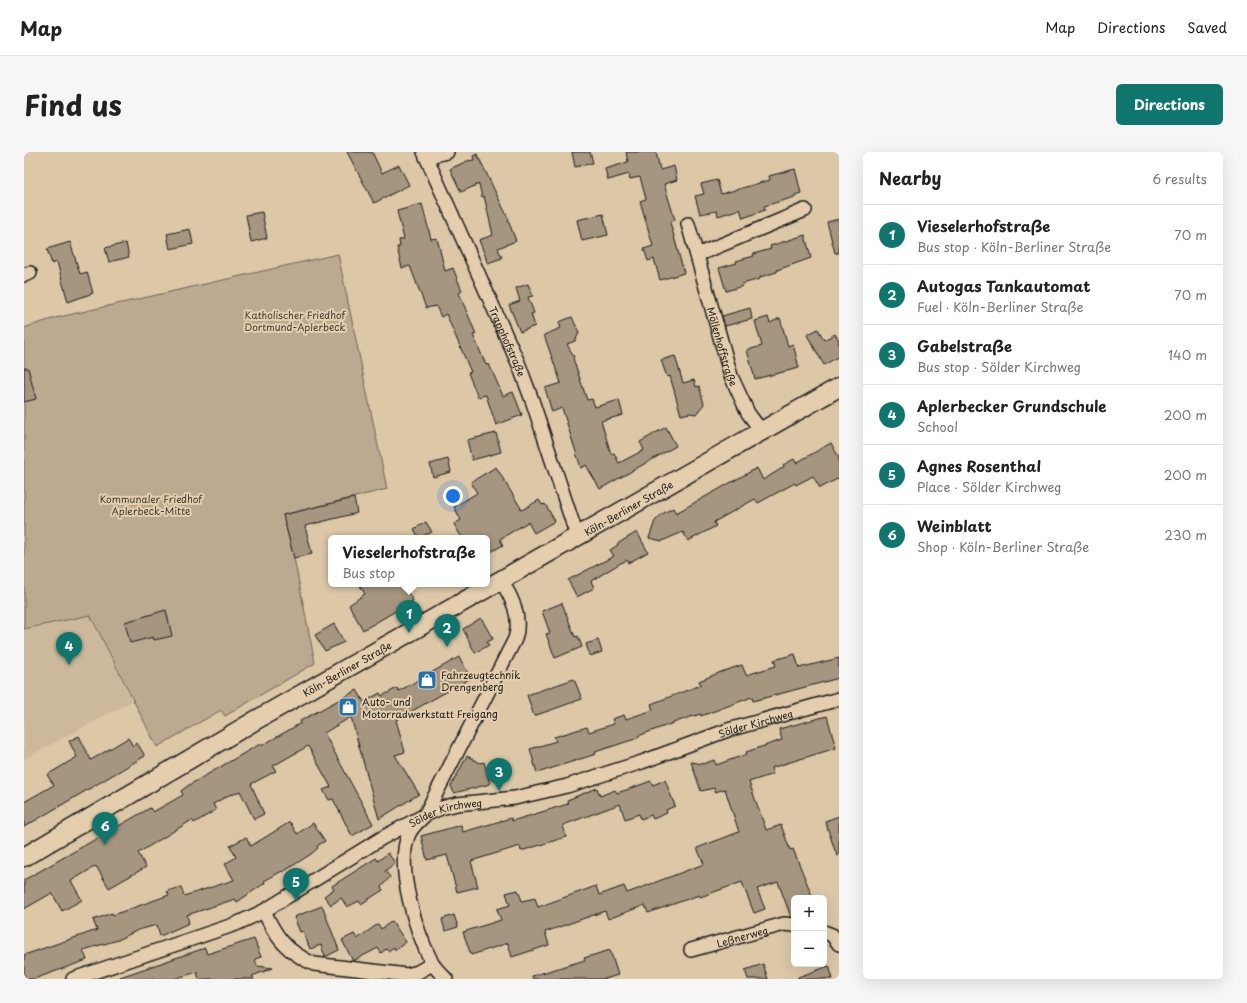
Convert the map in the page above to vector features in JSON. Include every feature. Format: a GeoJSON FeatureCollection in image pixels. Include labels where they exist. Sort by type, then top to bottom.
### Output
{"type":"FeatureCollection","features":[{"type":"Feature","properties":{"kind":"main road","name":"Köln-Berliner Straße"},"geometry":{"type":"LineString","coordinates":[[490,586],[839,387]]}},
{"type":"Feature","properties":{"kind":"main road","name":"Köln-Berliner Straße"},"geometry":{"type":"LineString","coordinates":[[24,857],[489,587]]}},
{"type":"Feature","properties":{"kind":"street"},"geometry":{"type":"LineString","coordinates":[[425,154],[447,152]]}},
{"type":"Feature","properties":{"kind":"street","name":"Trapphofstraße"},"geometry":{"type":"LineString","coordinates":[[425,154],[519,365],[577,536]]}},
{"type":"Feature","properties":{"kind":"street"},"geometry":{"type":"LineString","coordinates":[[697,255],[805,210]]}},
{"type":"Feature","properties":{"kind":"street","name":"Möllenhoffstraße"},"geometry":{"type":"LineString","coordinates":[[688,224],[731,376],[748,413],[762,432]]}},
{"type":"Feature","properties":{"kind":"street"},"geometry":{"type":"LineString","coordinates":[[446,979],[432,964],[412,907],[405,866],[405,847],[408,834],[414,825],[425,815],[515,639],[518,618],[509,593],[501,580]]}},
{"type":"Feature","properties":{"kind":"street","name":"Sölder Kirchweg"},"geometry":{"type":"LineString","coordinates":[[73,979],[95,976],[236,924],[264,912],[382,838],[425,815],[457,804],[516,798],[567,786],[642,762],[728,730],[839,699]]}},
{"type":"Feature","properties":{"kind":"street"},"geometry":{"type":"LineString","coordinates":[[264,912],[271,927],[285,946],[301,958],[314,964],[394,977],[407,976],[432,964]]}},
{"type":"Feature","properties":{"kind":"street","name":"Leßnerweg"},"geometry":{"type":"LineString","coordinates":[[691,950],[784,924],[791,925]]}},
{"type":"Feature","properties":{"kind":"street"},"geometry":{"type":"LineString","coordinates":[[827,933],[832,935],[839,944]]}},
{"type":"Feature","properties":{"kind":"shaded area"},"geometry":{"type":"Polygon","coordinates":[[[89,615],[132,701],[24,759],[24,629],[89,615]]]}},
{"type":"Feature","properties":{"kind":"green space","name":"Kommunaler Friedhof Aplerbeck-Mitte"},"geometry":{"type":"Polygon","coordinates":[[[338,254],[387,489],[283,515],[294,558],[315,663],[225,716],[221,710],[157,747],[90,615],[24,629],[24,328],[55,318],[338,254]]]}},
{"type":"Feature","properties":{"kind":"building"},"geometry":{"type":"Polygon","coordinates":[[[347,152],[372,152],[382,173],[399,165],[409,185],[374,203],[347,152]]]}},
{"type":"Feature","properties":{"kind":"building"},"geometry":{"type":"Polygon","coordinates":[[[572,152],[590,152],[593,163],[575,167],[572,152]]]}},
{"type":"Feature","properties":{"kind":"building"},"geometry":{"type":"Polygon","coordinates":[[[626,152],[656,152],[660,170],[674,166],[677,180],[664,184],[675,220],[670,222],[684,273],[660,280],[654,259],[648,261],[644,249],[653,246],[640,201],[646,199],[640,177],[630,179],[629,174],[608,180],[605,169],[628,162],[626,152]]]}},
{"type":"Feature","properties":{"kind":"building"},"geometry":{"type":"Polygon","coordinates":[[[477,154],[509,220],[516,241],[498,248],[502,258],[488,263],[479,240],[493,235],[484,196],[482,197],[479,184],[461,192],[450,169],[467,161],[474,160],[473,156],[477,154]]]}},
{"type":"Feature","properties":{"kind":"building"},"geometry":{"type":"Polygon","coordinates":[[[795,169],[801,193],[795,195],[795,197],[764,206],[765,210],[743,218],[740,209],[718,216],[717,211],[700,214],[695,196],[704,194],[701,184],[717,180],[721,194],[770,180],[769,176],[795,169]]]}},
{"type":"Feature","properties":{"kind":"building"},"geometry":{"type":"Polygon","coordinates":[[[422,204],[431,239],[437,238],[445,271],[453,268],[462,291],[459,293],[476,334],[473,335],[486,365],[489,364],[503,396],[513,392],[522,415],[496,425],[486,395],[478,397],[468,373],[471,372],[446,314],[441,317],[436,306],[426,308],[410,266],[402,268],[397,247],[400,247],[399,240],[404,239],[397,211],[422,204]]]}},
{"type":"Feature","properties":{"kind":"building"},"geometry":{"type":"Polygon","coordinates":[[[262,212],[267,238],[251,242],[246,215],[262,212]]]}},
{"type":"Feature","properties":{"kind":"building"},"geometry":{"type":"Polygon","coordinates":[[[603,214],[608,235],[582,241],[577,220],[603,214]]]}},
{"type":"Feature","properties":{"kind":"building"},"geometry":{"type":"Polygon","coordinates":[[[839,219],[839,253],[835,253],[827,222],[839,219]]]}},
{"type":"Feature","properties":{"kind":"building"},"geometry":{"type":"Polygon","coordinates":[[[190,229],[193,244],[170,249],[167,234],[190,229]]]}},
{"type":"Feature","properties":{"kind":"building"},"geometry":{"type":"Polygon","coordinates":[[[805,235],[811,258],[777,270],[777,272],[760,277],[760,279],[742,284],[743,286],[726,291],[719,268],[754,256],[753,254],[771,249],[770,246],[805,235]]]}},
{"type":"Feature","properties":{"kind":"building"},"geometry":{"type":"Polygon","coordinates":[[[70,242],[80,274],[87,272],[93,293],[68,302],[57,262],[52,264],[47,249],[70,242]]]}},
{"type":"Feature","properties":{"kind":"building"},"geometry":{"type":"Polygon","coordinates":[[[126,243],[129,257],[109,262],[105,248],[126,243]]]}},
{"type":"Feature","properties":{"kind":"building"},"geometry":{"type":"Polygon","coordinates":[[[528,284],[533,296],[528,297],[534,313],[531,314],[535,326],[520,332],[509,305],[520,301],[516,288],[528,284]]]}},
{"type":"Feature","properties":{"kind":"building"},"geometry":{"type":"Polygon","coordinates":[[[750,308],[752,319],[725,326],[722,316],[750,308]]]}},
{"type":"Feature","properties":{"kind":"building"},"geometry":{"type":"Polygon","coordinates":[[[572,317],[579,333],[575,341],[567,344],[574,357],[573,358],[587,400],[592,399],[595,407],[619,400],[623,415],[601,421],[611,454],[614,453],[619,463],[644,450],[640,442],[666,427],[676,446],[600,489],[586,465],[581,468],[562,408],[552,412],[545,388],[561,383],[544,335],[561,328],[559,322],[572,317]]]}},
{"type":"Feature","properties":{"kind":"building"},"geometry":{"type":"Polygon","coordinates":[[[768,317],[770,323],[780,318],[788,346],[793,344],[799,368],[755,379],[747,350],[762,346],[755,321],[768,317]]]}},
{"type":"Feature","properties":{"kind":"building"},"geometry":{"type":"Polygon","coordinates":[[[818,329],[824,340],[835,334],[839,340],[839,356],[824,365],[807,335],[818,329]]]}},
{"type":"Feature","properties":{"kind":"building"},"geometry":{"type":"Polygon","coordinates":[[[675,356],[683,383],[694,380],[696,387],[699,386],[704,404],[696,414],[690,413],[681,415],[670,376],[667,377],[661,360],[675,356]]]}},
{"type":"Feature","properties":{"kind":"building"},"geometry":{"type":"Polygon","coordinates":[[[24,368],[28,368],[36,399],[24,402],[24,368]]]}},
{"type":"Feature","properties":{"kind":"building"},"geometry":{"type":"Polygon","coordinates":[[[496,433],[501,452],[472,460],[467,440],[496,433]]]}},
{"type":"Feature","properties":{"kind":"building"},"geometry":{"type":"Polygon","coordinates":[[[831,443],[839,458],[839,478],[820,488],[813,476],[796,485],[795,483],[758,503],[755,499],[714,522],[716,526],[688,541],[683,532],[662,541],[649,538],[655,521],[662,514],[673,508],[676,513],[757,468],[763,480],[784,467],[783,465],[794,459],[796,463],[831,443]]]}},
{"type":"Feature","properties":{"kind":"building"},"geometry":{"type":"Polygon","coordinates":[[[448,459],[451,472],[433,477],[430,464],[448,459]]]}},
{"type":"Feature","properties":{"kind":"building"},"geometry":{"type":"Polygon","coordinates":[[[496,467],[522,510],[539,500],[542,505],[545,504],[555,521],[534,533],[528,522],[500,539],[503,545],[490,552],[490,535],[460,535],[454,524],[461,520],[454,507],[477,493],[471,482],[496,467]]]}},
{"type":"Feature","properties":{"kind":"building"},"geometry":{"type":"Polygon","coordinates":[[[354,498],[357,513],[305,526],[312,554],[294,558],[283,515],[354,498]]]}},
{"type":"Feature","properties":{"kind":"building"},"geometry":{"type":"Polygon","coordinates":[[[426,522],[432,532],[426,535],[417,535],[414,529],[426,522]]]}},
{"type":"Feature","properties":{"kind":"building"},"geometry":{"type":"Polygon","coordinates":[[[637,532],[648,552],[628,563],[627,560],[619,564],[591,581],[594,588],[577,597],[568,580],[614,556],[610,550],[637,532]]]}},
{"type":"Feature","properties":{"kind":"building"},"geometry":{"type":"Polygon","coordinates":[[[361,587],[405,587],[413,601],[363,630],[349,605],[365,594],[361,587]]]}},
{"type":"Feature","properties":{"kind":"building"},"geometry":{"type":"Polygon","coordinates":[[[562,603],[575,637],[578,636],[582,647],[555,658],[546,634],[550,633],[542,611],[562,603]]]}},
{"type":"Feature","properties":{"kind":"building"},"geometry":{"type":"Polygon","coordinates":[[[166,610],[172,636],[154,640],[153,637],[130,643],[125,622],[166,610]]]}},
{"type":"Feature","properties":{"kind":"building"},"geometry":{"type":"Polygon","coordinates":[[[481,618],[493,639],[487,642],[489,645],[475,653],[463,629],[481,618]]]}},
{"type":"Feature","properties":{"kind":"building"},"geometry":{"type":"Polygon","coordinates":[[[334,624],[344,642],[325,651],[315,635],[334,624]]]}},
{"type":"Feature","properties":{"kind":"building"},"geometry":{"type":"Polygon","coordinates":[[[598,640],[602,652],[590,656],[586,644],[598,640]]]}},
{"type":"Feature","properties":{"kind":"building"},"geometry":{"type":"Polygon","coordinates":[[[795,654],[799,668],[839,658],[839,678],[753,701],[752,697],[701,716],[701,714],[687,718],[638,736],[638,738],[595,752],[596,754],[537,773],[530,749],[556,741],[554,737],[587,727],[589,732],[614,724],[612,719],[624,715],[626,719],[653,710],[651,704],[701,685],[699,681],[721,672],[742,665],[746,675],[776,666],[774,660],[795,654]]]}},
{"type":"Feature","properties":{"kind":"building"},"geometry":{"type":"Polygon","coordinates":[[[459,657],[471,678],[396,720],[405,752],[395,755],[419,794],[379,819],[351,717],[324,733],[373,824],[352,836],[333,799],[329,800],[323,790],[331,787],[308,746],[273,766],[276,771],[251,784],[264,814],[254,819],[240,791],[232,795],[231,794],[213,804],[216,810],[194,823],[192,820],[138,853],[146,867],[109,888],[96,866],[71,881],[82,900],[62,911],[52,893],[24,909],[24,880],[150,808],[153,812],[183,795],[181,791],[189,785],[260,744],[261,746],[301,723],[300,721],[357,690],[364,702],[380,693],[382,696],[397,688],[399,691],[459,657]]]}},
{"type":"Feature","properties":{"kind":"building"},"geometry":{"type":"Polygon","coordinates":[[[574,679],[582,699],[534,716],[527,695],[574,679]]]}},
{"type":"Feature","properties":{"kind":"building"},"geometry":{"type":"Polygon","coordinates":[[[827,716],[836,748],[771,768],[773,774],[749,782],[766,830],[781,825],[790,850],[793,849],[812,895],[791,895],[791,917],[778,882],[757,889],[765,909],[754,913],[742,882],[648,913],[645,905],[608,919],[605,911],[545,932],[549,945],[512,957],[508,943],[471,955],[463,932],[501,920],[497,909],[510,905],[506,893],[518,890],[522,901],[535,898],[538,907],[596,886],[599,895],[624,886],[627,893],[704,864],[697,848],[739,832],[725,789],[715,792],[714,788],[701,791],[691,762],[703,764],[714,760],[716,765],[747,754],[746,752],[782,740],[779,729],[827,716]]]}},
{"type":"Feature","properties":{"kind":"building"},"geometry":{"type":"Polygon","coordinates":[[[79,736],[91,760],[128,738],[133,746],[137,743],[145,756],[24,827],[24,802],[54,785],[47,775],[77,757],[69,741],[79,736]]]}},
{"type":"Feature","properties":{"kind":"building"},"geometry":{"type":"Polygon","coordinates":[[[467,756],[480,763],[484,762],[490,784],[454,793],[451,786],[467,756]]]}},
{"type":"Feature","properties":{"kind":"building"},"geometry":{"type":"Polygon","coordinates":[[[665,780],[675,806],[666,810],[667,813],[653,819],[651,815],[641,819],[639,814],[625,819],[620,804],[563,825],[566,837],[521,851],[520,846],[471,861],[478,887],[457,892],[447,855],[427,860],[421,836],[461,825],[463,832],[511,818],[512,821],[568,804],[567,800],[597,788],[600,796],[615,790],[617,793],[651,781],[653,785],[665,780]]]}},
{"type":"Feature","properties":{"kind":"building"},"geometry":{"type":"Polygon","coordinates":[[[839,816],[839,855],[837,856],[825,821],[839,816]]]}},
{"type":"Feature","properties":{"kind":"building"},"geometry":{"type":"Polygon","coordinates":[[[290,822],[297,834],[313,823],[325,841],[317,846],[318,848],[311,854],[283,872],[282,871],[264,881],[265,883],[237,902],[235,899],[187,915],[189,923],[160,936],[157,925],[138,930],[118,940],[83,950],[87,960],[34,979],[24,979],[24,955],[97,930],[93,920],[112,913],[113,915],[169,895],[167,891],[181,887],[184,896],[234,880],[225,864],[236,857],[230,846],[246,837],[251,846],[290,822]]]}},
{"type":"Feature","properties":{"kind":"building"},"geometry":{"type":"Polygon","coordinates":[[[388,853],[395,863],[385,871],[390,877],[381,887],[383,890],[361,904],[359,901],[347,907],[341,898],[331,905],[324,896],[334,889],[332,886],[376,858],[378,861],[388,853]]]}},
{"type":"Feature","properties":{"kind":"building"},"geometry":{"type":"Polygon","coordinates":[[[322,906],[339,950],[325,957],[321,945],[310,949],[303,931],[300,932],[294,917],[322,906]]]}},
{"type":"Feature","properties":{"kind":"building"},"geometry":{"type":"Polygon","coordinates":[[[454,915],[458,927],[445,931],[442,919],[454,915]]]}},
{"type":"Feature","properties":{"kind":"building"},"geometry":{"type":"Polygon","coordinates":[[[392,921],[406,942],[395,950],[394,947],[388,951],[386,949],[381,953],[378,948],[353,961],[342,940],[354,934],[357,939],[378,924],[381,929],[392,921]]]}},
{"type":"Feature","properties":{"kind":"building"},"geometry":{"type":"Polygon","coordinates":[[[254,939],[261,957],[255,959],[257,966],[273,968],[252,976],[254,979],[199,979],[197,972],[174,979],[121,979],[120,977],[205,948],[207,954],[254,939]]]}},
{"type":"Feature","properties":{"kind":"building"},"geometry":{"type":"Polygon","coordinates":[[[610,950],[618,975],[605,979],[533,979],[532,976],[585,960],[584,958],[610,950]]]}},
{"type":"Feature","properties":{"kind":"building"},"geometry":{"type":"Polygon","coordinates":[[[763,964],[768,979],[748,979],[745,970],[763,964]]]}},
{"type":"Feature","properties":{"kind":"building"},"geometry":{"type":"Polygon","coordinates":[[[829,966],[833,979],[798,979],[798,977],[829,966]]]}},
{"type":"Feature","properties":{"kind":"place","name":"Vieselerhofstraße"},"geometry":{"type":"Point","coordinates":[409,633]}},
{"type":"Feature","properties":{"kind":"place","name":"Autogas Tankautomat"},"geometry":{"type":"Point","coordinates":[447,647]}},
{"type":"Feature","properties":{"kind":"place","name":"Aplerbecker Grundschule"},"geometry":{"type":"Point","coordinates":[69,665]}},
{"type":"Feature","properties":{"kind":"place","name":"Fahrzeugtechnik Drengenberg"},"geometry":{"type":"Point","coordinates":[427,680]}},
{"type":"Feature","properties":{"kind":"place","name":"Auto- und Motorradwerkstatt Freigang"},"geometry":{"type":"Point","coordinates":[348,707]}},
{"type":"Feature","properties":{"kind":"place","name":"Gabelstraße"},"geometry":{"type":"Point","coordinates":[499,791]}},
{"type":"Feature","properties":{"kind":"place","name":"Weinblatt"},"geometry":{"type":"Point","coordinates":[105,845]}},
{"type":"Feature","properties":{"kind":"place","name":"Agnes Rosenthal"},"geometry":{"type":"Point","coordinates":[296,901]}},
{"type":"Feature","properties":{"kind":"park label","name":"Katholischer Friedhof Dortmund-Aplerbeck"},"geometry":{"type":"Point","coordinates":[295,320]}}]}
